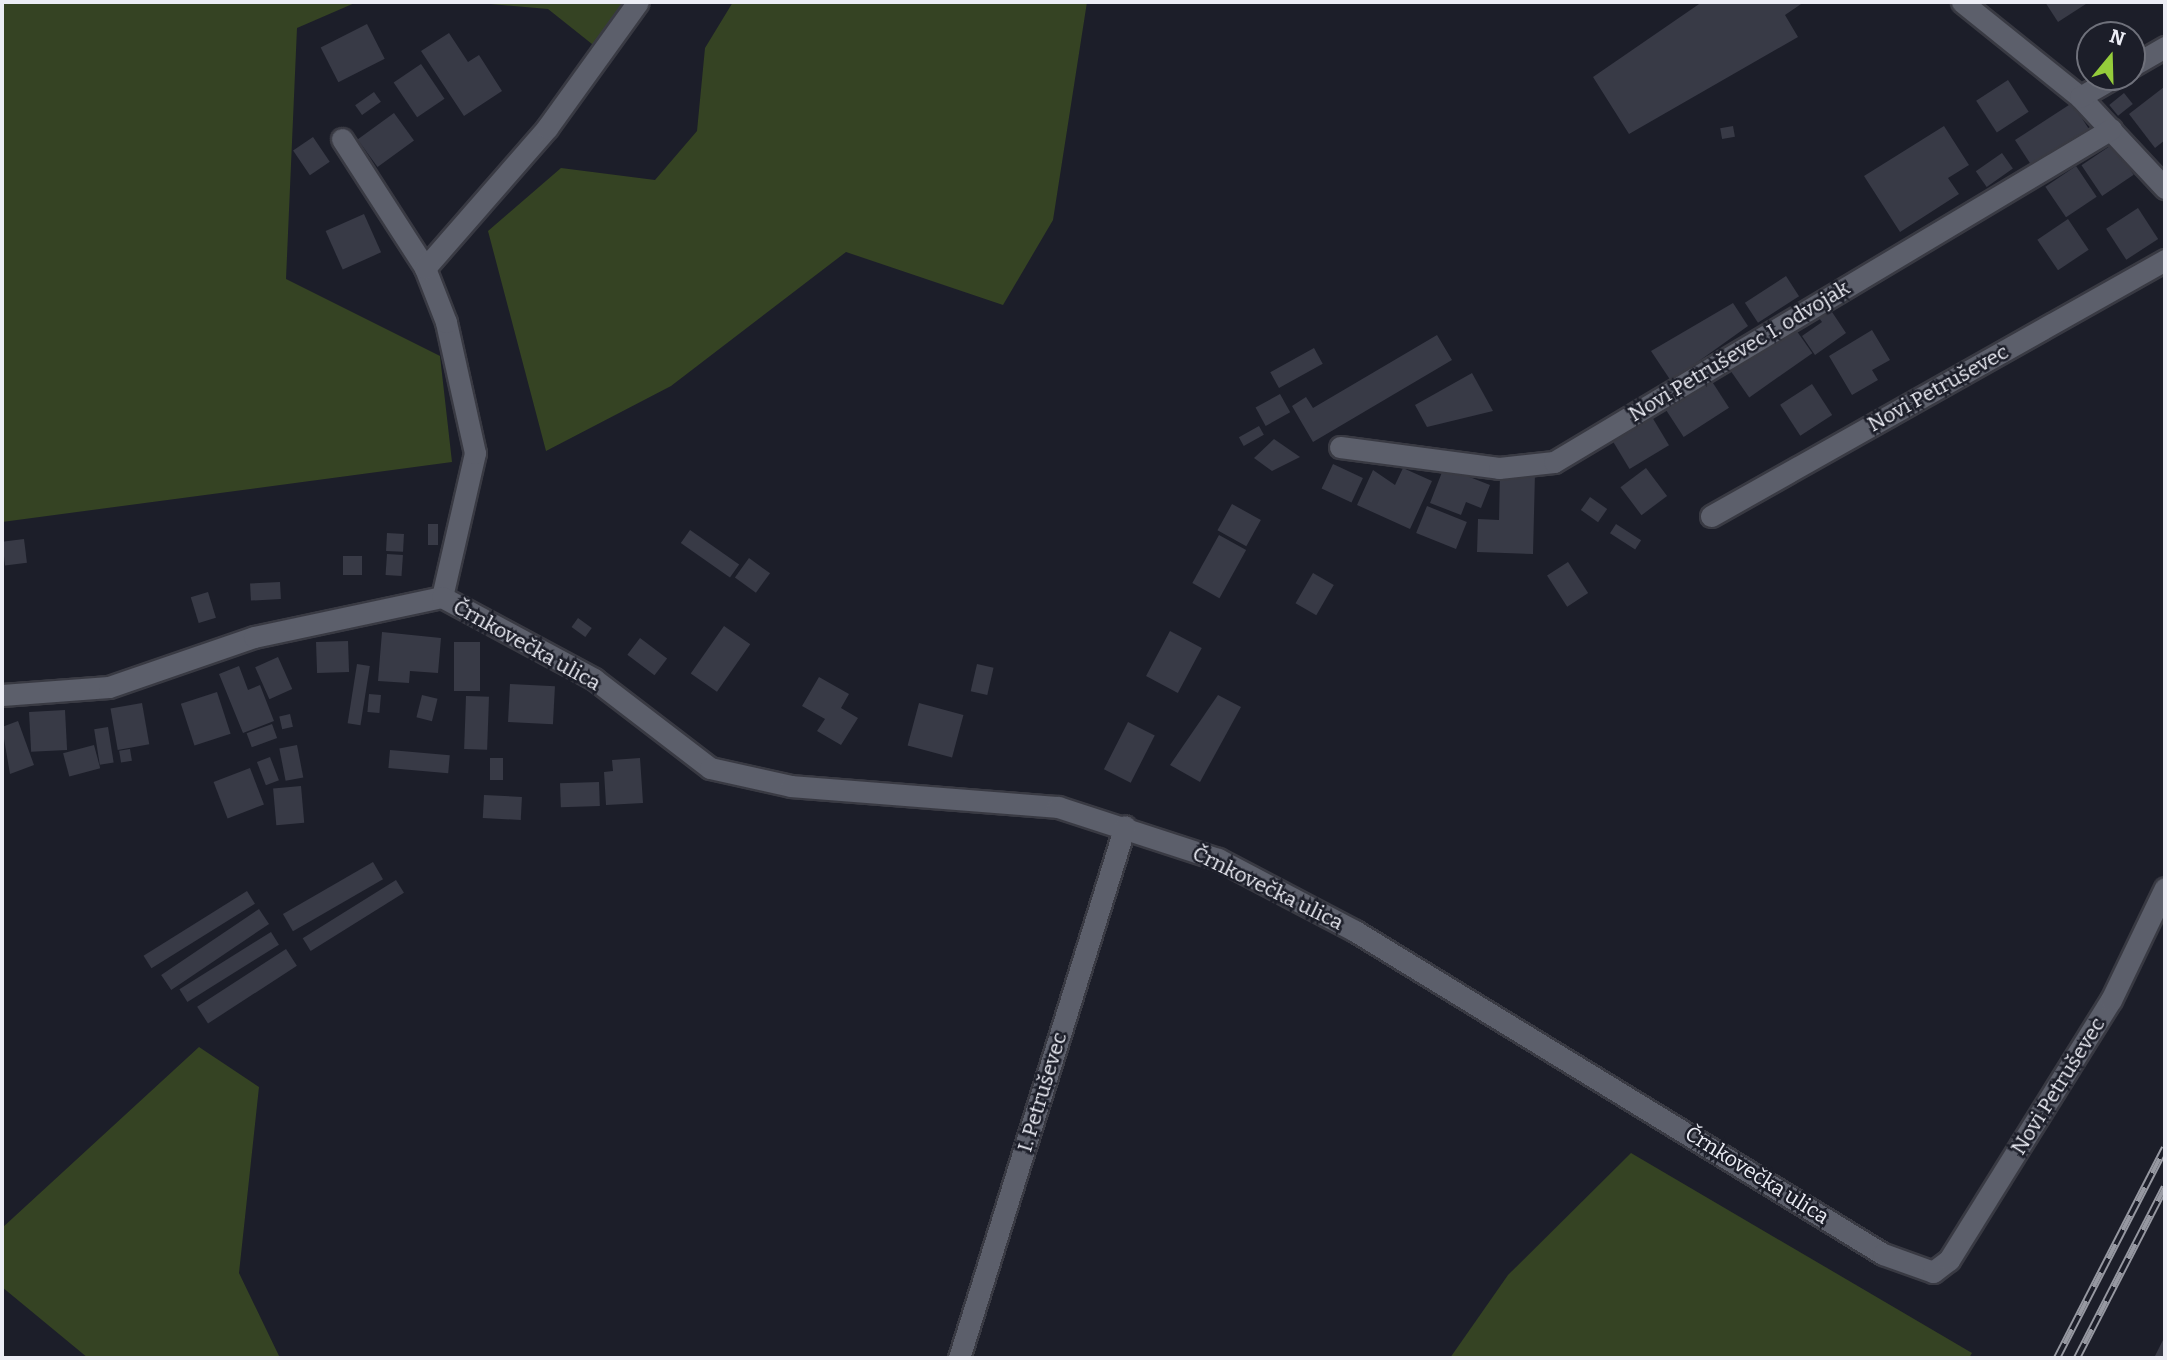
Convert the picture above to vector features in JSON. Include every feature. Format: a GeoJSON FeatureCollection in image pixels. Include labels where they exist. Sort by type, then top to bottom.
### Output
{"type":"FeatureCollection","features":[{"type":"Feature","properties":{"kind":"street"},"geometry":{"type":"LineString","coordinates":[[425,268],[548,128],[638,2]]}},
{"type":"Feature","properties":{"kind":"street"},"geometry":{"type":"LineString","coordinates":[[1962,2],[2080,97],[2165,188]]}},
{"type":"Feature","properties":{"kind":"street"},"geometry":{"type":"LineString","coordinates":[[2146,58],[2165,47]]}},
{"type":"Feature","properties":{"kind":"street"},"geometry":{"type":"LineString","coordinates":[[2080,97],[2090,91]]}},
{"type":"Feature","properties":{"kind":"street","name":"Novi Petruševec I. odvojak"},"geometry":{"type":"LineString","coordinates":[[1340,447],[1499,468],[1554,461],[2111,130]]}},
{"type":"Feature","properties":{"kind":"street","name":"Črnkovečka ulica"},"geometry":{"type":"LineString","coordinates":[[342,139],[425,268],[446,323],[475,453],[442,597]]}},
{"type":"Feature","properties":{"kind":"street","name":"Novi Petruševec"},"geometry":{"type":"LineString","coordinates":[[1711,516],[2165,260]]}},
{"type":"Feature","properties":{"kind":"street","name":"Črnkovečka ulica"},"geometry":{"type":"LineString","coordinates":[[2,695],[108,687],[254,637],[442,597],[594,679],[710,768],[791,786],[1058,807],[1125,826],[1217,859],[1355,932],[1883,1254],[1933,1272]]}},
{"type":"Feature","properties":{"kind":"street","name":"I. Petruševec"},"geometry":{"type":"LineString","coordinates":[[959,1358],[1125,826]]}},
{"type":"Feature","properties":{"kind":"street","name":"Novi Petruševec"},"geometry":{"type":"LineString","coordinates":[[1933,1272],[1950,1260],[2111,1000],[2165,888]]}},
{"type":"Feature","properties":{"kind":"green space"},"geometry":{"type":"Polygon","coordinates":[[[2,2],[357,2],[297,28],[286,279],[440,356],[452,462],[2,522],[2,2]]]}},
{"type":"Feature","properties":{"kind":"green space"},"geometry":{"type":"Polygon","coordinates":[[[468,2],[627,2],[597,48],[548,9],[468,2]]]}},
{"type":"Feature","properties":{"kind":"green space"},"geometry":{"type":"Polygon","coordinates":[[[733,2],[1087,2],[1053,220],[1003,305],[846,252],[671,386],[546,451],[488,231],[561,168],[655,180],[697,131],[705,48],[733,2]]]}},
{"type":"Feature","properties":{"kind":"green space"},"geometry":{"type":"Polygon","coordinates":[[[199,1047],[259,1087],[239,1273],[280,1358],[88,1358],[2,1287],[2,1228],[199,1047]]]}},
{"type":"Feature","properties":{"kind":"green space"},"geometry":{"type":"Polygon","coordinates":[[[1631,1153],[1972,1353],[1969,1358],[1450,1358],[1508,1275],[1631,1153]]]}},
{"type":"Feature","properties":{"kind":"building"},"geometry":{"type":"Polygon","coordinates":[[[1702,2],[1804,2],[1785,15],[1798,37],[1629,134],[1593,77],[1702,2]]]}},
{"type":"Feature","properties":{"kind":"building"},"geometry":{"type":"Polygon","coordinates":[[[2045,2],[2089,2],[2058,22],[2045,2]]]}},
{"type":"Feature","properties":{"kind":"building"},"geometry":{"type":"Polygon","coordinates":[[[367,24],[385,59],[338,82],[321,48],[367,24]]]}},
{"type":"Feature","properties":{"kind":"building"},"geometry":{"type":"Polygon","coordinates":[[[449,33],[468,62],[479,55],[502,91],[464,116],[421,51],[449,33]]]}},
{"type":"Feature","properties":{"kind":"building"},"geometry":{"type":"Polygon","coordinates":[[[421,64],[444,99],[417,117],[394,82],[421,64]]]}},
{"type":"Feature","properties":{"kind":"building"},"geometry":{"type":"Polygon","coordinates":[[[2008,80],[2029,112],[1997,133],[1976,101],[2008,80]]]}},
{"type":"Feature","properties":{"kind":"building"},"geometry":{"type":"Polygon","coordinates":[[[2164,87],[2165,140],[2155,148],[2129,114],[2164,87]]]}},
{"type":"Feature","properties":{"kind":"building"},"geometry":{"type":"Polygon","coordinates":[[[374,92],[381,102],[362,115],[355,105],[374,92]]]}},
{"type":"Feature","properties":{"kind":"building"},"geometry":{"type":"Polygon","coordinates":[[[2124,93],[2133,104],[2118,116],[2109,105],[2124,93]]]}},
{"type":"Feature","properties":{"kind":"building"},"geometry":{"type":"Polygon","coordinates":[[[2072,103],[2089,129],[2032,166],[2015,140],[2072,103]]]}},
{"type":"Feature","properties":{"kind":"building"},"geometry":{"type":"Polygon","coordinates":[[[394,113],[414,141],[378,167],[358,139],[394,113]]]}},
{"type":"Feature","properties":{"kind":"building"},"geometry":{"type":"Polygon","coordinates":[[[1733,126],[1735,137],[1722,139],[1720,128],[1733,126]]]}},
{"type":"Feature","properties":{"kind":"building"},"geometry":{"type":"Polygon","coordinates":[[[1944,126],[1969,165],[1948,178],[1959,194],[1900,232],[1864,176],[1944,126]]]}},
{"type":"Feature","properties":{"kind":"building"},"geometry":{"type":"Polygon","coordinates":[[[313,137],[330,162],[310,175],[293,150],[313,137]]]}},
{"type":"Feature","properties":{"kind":"building"},"geometry":{"type":"Polygon","coordinates":[[[2113,144],[2134,175],[2102,196],[2081,165],[2113,144]]]}},
{"type":"Feature","properties":{"kind":"building"},"geometry":{"type":"Polygon","coordinates":[[[2002,153],[2013,169],[1987,187],[1976,171],[2002,153]]]}},
{"type":"Feature","properties":{"kind":"building"},"geometry":{"type":"Polygon","coordinates":[[[2076,166],[2097,197],[2066,217],[2045,187],[2076,166]]]}},
{"type":"Feature","properties":{"kind":"building"},"geometry":{"type":"Polygon","coordinates":[[[2138,208],[2158,239],[2126,260],[2106,229],[2138,208]]]}},
{"type":"Feature","properties":{"kind":"building"},"geometry":{"type":"Polygon","coordinates":[[[364,214],[381,252],[343,269],[326,231],[364,214]]]}},
{"type":"Feature","properties":{"kind":"building"},"geometry":{"type":"Polygon","coordinates":[[[2068,219],[2089,250],[2058,270],[2037,240],[2068,219]]]}},
{"type":"Feature","properties":{"kind":"building"},"geometry":{"type":"Polygon","coordinates":[[[1786,276],[1799,296],[1758,323],[1745,303],[1786,276]]]}},
{"type":"Feature","properties":{"kind":"building"},"geometry":{"type":"Polygon","coordinates":[[[1733,303],[1748,326],[1671,381],[1651,351],[1733,303]]]}},
{"type":"Feature","properties":{"kind":"building"},"geometry":{"type":"Polygon","coordinates":[[[1828,306],[1846,333],[1815,355],[1802,336],[1822,322],[1816,314],[1828,306]]]}},
{"type":"Feature","properties":{"kind":"building"},"geometry":{"type":"Polygon","coordinates":[[[1794,327],[1812,353],[1749,397],[1731,371],[1794,327]]]}},
{"type":"Feature","properties":{"kind":"building"},"geometry":{"type":"Polygon","coordinates":[[[1872,330],[1890,360],[1872,370],[1878,380],[1852,395],[1829,356],[1872,330]]]}},
{"type":"Feature","properties":{"kind":"building"},"geometry":{"type":"Polygon","coordinates":[[[1437,335],[1452,360],[1313,442],[1292,406],[1306,397],[1313,408],[1437,335]]]}},
{"type":"Feature","properties":{"kind":"building"},"geometry":{"type":"Polygon","coordinates":[[[1314,348],[1323,364],[1279,388],[1270,372],[1314,348]]]}},
{"type":"Feature","properties":{"kind":"building"},"geometry":{"type":"Polygon","coordinates":[[[1472,373],[1493,411],[1427,427],[1415,405],[1472,373]]]}},
{"type":"Feature","properties":{"kind":"building"},"geometry":{"type":"Polygon","coordinates":[[[1711,380],[1729,408],[1684,437],[1666,409],[1711,380]]]}},
{"type":"Feature","properties":{"kind":"building"},"geometry":{"type":"Polygon","coordinates":[[[1812,384],[1832,415],[1800,436],[1780,405],[1812,384]]]}},
{"type":"Feature","properties":{"kind":"building"},"geometry":{"type":"Polygon","coordinates":[[[1280,394],[1290,412],[1266,426],[1256,408],[1280,394]]]}},
{"type":"Feature","properties":{"kind":"building"},"geometry":{"type":"Polygon","coordinates":[[[1652,417],[1669,445],[1630,469],[1613,441],[1652,417]]]}},
{"type":"Feature","properties":{"kind":"building"},"geometry":{"type":"Polygon","coordinates":[[[1259,426],[1264,435],[1244,446],[1239,437],[1259,426]]]}},
{"type":"Feature","properties":{"kind":"building"},"geometry":{"type":"Polygon","coordinates":[[[1274,439],[1300,457],[1272,471],[1254,458],[1274,439]]]}},
{"type":"Feature","properties":{"kind":"building"},"geometry":{"type":"Polygon","coordinates":[[[1333,464],[1363,478],[1351,502],[1322,488],[1333,464]]]}},
{"type":"Feature","properties":{"kind":"building"},"geometry":{"type":"Polygon","coordinates":[[[1444,467],[1490,485],[1481,508],[1466,502],[1461,515],[1430,503],[1444,467]]]}},
{"type":"Feature","properties":{"kind":"building"},"geometry":{"type":"Polygon","coordinates":[[[1403,468],[1432,481],[1410,529],[1357,505],[1373,470],[1395,485],[1403,468]]]}},
{"type":"Feature","properties":{"kind":"building"},"geometry":{"type":"Polygon","coordinates":[[[1646,468],[1667,496],[1642,515],[1620,487],[1646,468]]]}},
{"type":"Feature","properties":{"kind":"building"},"geometry":{"type":"Polygon","coordinates":[[[1500,472],[1535,473],[1533,554],[1477,552],[1478,519],[1499,520],[1500,472]]]}},
{"type":"Feature","properties":{"kind":"building"},"geometry":{"type":"Polygon","coordinates":[[[1590,497],[1607,509],[1598,522],[1581,510],[1590,497]]]}},
{"type":"Feature","properties":{"kind":"building"},"geometry":{"type":"Polygon","coordinates":[[[1232,504],[1261,520],[1246,546],[1217,530],[1232,504]]]}},
{"type":"Feature","properties":{"kind":"building"},"geometry":{"type":"Polygon","coordinates":[[[1427,506],[1467,522],[1456,549],[1416,533],[1427,506]]]}},
{"type":"Feature","properties":{"kind":"building"},"geometry":{"type":"Polygon","coordinates":[[[428,524],[438,524],[438,545],[428,545],[428,524]]]}},
{"type":"Feature","properties":{"kind":"building"},"geometry":{"type":"Polygon","coordinates":[[[1616,524],[1641,540],[1635,550],[1610,533],[1616,524]]]}},
{"type":"Feature","properties":{"kind":"building"},"geometry":{"type":"Polygon","coordinates":[[[690,530],[739,564],[730,578],[681,543],[690,530]]]}},
{"type":"Feature","properties":{"kind":"building"},"geometry":{"type":"Polygon","coordinates":[[[387,533],[404,534],[403,552],[386,551],[387,533]]]}},
{"type":"Feature","properties":{"kind":"building"},"geometry":{"type":"Polygon","coordinates":[[[1219,535],[1246,550],[1219,598],[1192,583],[1219,535]]]}},
{"type":"Feature","properties":{"kind":"building"},"geometry":{"type":"Polygon","coordinates":[[[24,539],[27,563],[5,566],[2,542],[24,539]]]}},
{"type":"Feature","properties":{"kind":"building"},"geometry":{"type":"Polygon","coordinates":[[[387,554],[403,555],[401,576],[386,575],[387,554]]]}},
{"type":"Feature","properties":{"kind":"building"},"geometry":{"type":"Polygon","coordinates":[[[343,556],[362,556],[362,575],[343,575],[343,556]]]}},
{"type":"Feature","properties":{"kind":"building"},"geometry":{"type":"Polygon","coordinates":[[[749,558],[770,573],[756,593],[735,577],[749,558]]]}},
{"type":"Feature","properties":{"kind":"building"},"geometry":{"type":"Polygon","coordinates":[[[1568,562],[1588,593],[1567,607],[1547,576],[1568,562]]]}},
{"type":"Feature","properties":{"kind":"building"},"geometry":{"type":"Polygon","coordinates":[[[1313,573],[1334,585],[1316,615],[1296,603],[1313,573]]]}},
{"type":"Feature","properties":{"kind":"building"},"geometry":{"type":"Polygon","coordinates":[[[280,582],[281,599],[251,601],[250,584],[280,582]]]}},
{"type":"Feature","properties":{"kind":"building"},"geometry":{"type":"Polygon","coordinates":[[[208,592],[216,618],[199,623],[191,597],[208,592]]]}},
{"type":"Feature","properties":{"kind":"building"},"geometry":{"type":"Polygon","coordinates":[[[578,618],[592,628],[585,637],[572,627],[578,618]]]}},
{"type":"Feature","properties":{"kind":"building"},"geometry":{"type":"Polygon","coordinates":[[[724,626],[750,644],[717,692],[691,674],[724,626]]]}},
{"type":"Feature","properties":{"kind":"building"},"geometry":{"type":"Polygon","coordinates":[[[1170,631],[1202,648],[1178,693],[1146,676],[1170,631]]]}},
{"type":"Feature","properties":{"kind":"building"},"geometry":{"type":"Polygon","coordinates":[[[382,632],[441,638],[438,673],[410,671],[409,683],[378,681],[382,632]]]}},
{"type":"Feature","properties":{"kind":"building"},"geometry":{"type":"Polygon","coordinates":[[[640,638],[667,658],[655,675],[627,655],[640,638]]]}},
{"type":"Feature","properties":{"kind":"building"},"geometry":{"type":"Polygon","coordinates":[[[348,641],[349,672],[317,673],[316,642],[348,641]]]}},
{"type":"Feature","properties":{"kind":"building"},"geometry":{"type":"Polygon","coordinates":[[[454,642],[480,642],[480,691],[454,691],[454,642]]]}},
{"type":"Feature","properties":{"kind":"building"},"geometry":{"type":"Polygon","coordinates":[[[278,657],[292,689],[269,699],[255,667],[278,657]]]}},
{"type":"Feature","properties":{"kind":"building"},"geometry":{"type":"Polygon","coordinates":[[[357,664],[370,666],[360,725],[348,723],[357,664]]]}},
{"type":"Feature","properties":{"kind":"building"},"geometry":{"type":"Polygon","coordinates":[[[977,664],[994,668],[987,695],[971,691],[977,664]]]}},
{"type":"Feature","properties":{"kind":"building"},"geometry":{"type":"Polygon","coordinates":[[[239,666],[248,690],[260,685],[274,721],[243,733],[219,674],[239,666]]]}},
{"type":"Feature","properties":{"kind":"building"},"geometry":{"type":"Polygon","coordinates":[[[819,677],[849,694],[841,708],[858,718],[841,745],[817,731],[825,719],[802,706],[819,677]]]}},
{"type":"Feature","properties":{"kind":"building"},"geometry":{"type":"Polygon","coordinates":[[[510,684],[555,686],[553,724],[508,722],[510,684]]]}},
{"type":"Feature","properties":{"kind":"building"},"geometry":{"type":"Polygon","coordinates":[[[217,692],[231,734],[194,746],[181,704],[217,692]]]}},
{"type":"Feature","properties":{"kind":"building"},"geometry":{"type":"Polygon","coordinates":[[[369,694],[381,695],[379,713],[367,712],[369,694]]]}},
{"type":"Feature","properties":{"kind":"building"},"geometry":{"type":"Polygon","coordinates":[[[422,695],[438,699],[432,721],[416,717],[422,695]]]}},
{"type":"Feature","properties":{"kind":"building"},"geometry":{"type":"Polygon","coordinates":[[[1218,695],[1241,707],[1200,782],[1170,765],[1218,695]]]}},
{"type":"Feature","properties":{"kind":"building"},"geometry":{"type":"Polygon","coordinates":[[[466,696],[489,697],[487,750],[464,749],[466,696]]]}},
{"type":"Feature","properties":{"kind":"building"},"geometry":{"type":"Polygon","coordinates":[[[142,703],[149,744],[118,750],[110,709],[142,703]]]}},
{"type":"Feature","properties":{"kind":"building"},"geometry":{"type":"Polygon","coordinates":[[[919,703],[963,715],[952,757],[908,746],[919,703]]]}},
{"type":"Feature","properties":{"kind":"building"},"geometry":{"type":"Polygon","coordinates":[[[65,710],[67,750],[31,752],[29,712],[65,710]]]}},
{"type":"Feature","properties":{"kind":"building"},"geometry":{"type":"Polygon","coordinates":[[[290,714],[293,727],[282,729],[279,716],[290,714]]]}},
{"type":"Feature","properties":{"kind":"building"},"geometry":{"type":"Polygon","coordinates":[[[18,721],[34,765],[10,774],[2,727],[18,721]]]}},
{"type":"Feature","properties":{"kind":"building"},"geometry":{"type":"Polygon","coordinates":[[[1128,722],[1155,736],[1131,783],[1104,769],[1128,722]]]}},
{"type":"Feature","properties":{"kind":"building"},"geometry":{"type":"Polygon","coordinates":[[[272,724],[277,738],[252,747],[247,733],[272,724]]]}},
{"type":"Feature","properties":{"kind":"building"},"geometry":{"type":"Polygon","coordinates":[[[108,727],[114,763],[100,765],[94,729],[108,727]]]}},
{"type":"Feature","properties":{"kind":"building"},"geometry":{"type":"Polygon","coordinates":[[[94,745],[100,768],[69,776],[63,753],[94,745]]]}},
{"type":"Feature","properties":{"kind":"building"},"geometry":{"type":"Polygon","coordinates":[[[297,745],[303,777],[286,781],[279,748],[297,745]]]}},
{"type":"Feature","properties":{"kind":"building"},"geometry":{"type":"Polygon","coordinates":[[[130,749],[132,761],[121,763],[119,751],[130,749]]]}},
{"type":"Feature","properties":{"kind":"building"},"geometry":{"type":"Polygon","coordinates":[[[390,750],[450,755],[448,773],[388,768],[390,750]]]}},
{"type":"Feature","properties":{"kind":"building"},"geometry":{"type":"Polygon","coordinates":[[[270,757],[279,780],[266,785],[257,762],[270,757]]]}},
{"type":"Feature","properties":{"kind":"building"},"geometry":{"type":"Polygon","coordinates":[[[490,758],[503,758],[503,780],[490,780],[490,758]]]}},
{"type":"Feature","properties":{"kind":"building"},"geometry":{"type":"Polygon","coordinates":[[[640,758],[643,803],[606,805],[604,772],[613,771],[612,760],[640,758]]]}},
{"type":"Feature","properties":{"kind":"building"},"geometry":{"type":"Polygon","coordinates":[[[250,768],[264,804],[228,818],[214,782],[250,768]]]}},
{"type":"Feature","properties":{"kind":"building"},"geometry":{"type":"Polygon","coordinates":[[[599,782],[600,806],[561,807],[560,783],[599,782]]]}},
{"type":"Feature","properties":{"kind":"building"},"geometry":{"type":"Polygon","coordinates":[[[301,786],[304,823],[276,825],[273,788],[301,786]]]}},
{"type":"Feature","properties":{"kind":"building"},"geometry":{"type":"Polygon","coordinates":[[[484,795],[522,797],[521,820],[483,818],[484,795]]]}},
{"type":"Feature","properties":{"kind":"building"},"geometry":{"type":"Polygon","coordinates":[[[373,862],[383,879],[293,931],[283,914],[373,862]]]}},
{"type":"Feature","properties":{"kind":"building"},"geometry":{"type":"Polygon","coordinates":[[[396,880],[404,893],[311,951],[303,938],[396,880]]]}},
{"type":"Feature","properties":{"kind":"building"},"geometry":{"type":"Polygon","coordinates":[[[247,891],[255,904],[151,968],[144,956],[247,891]]]}},
{"type":"Feature","properties":{"kind":"building"},"geometry":{"type":"Polygon","coordinates":[[[259,909],[269,924],[171,990],[161,975],[259,909]]]}},
{"type":"Feature","properties":{"kind":"building"},"geometry":{"type":"Polygon","coordinates":[[[271,932],[279,945],[187,1002],[179,989],[271,932]]]}},
{"type":"Feature","properties":{"kind":"building"},"geometry":{"type":"Polygon","coordinates":[[[286,949],[297,966],[208,1024],[197,1007],[286,949]]]}},
{"type":"Feature","properties":{"kind":"building"},"geometry":{"type":"Polygon","coordinates":[[[2165,1336],[2165,1358],[2154,1358],[2165,1336]]]}},
{"type":"Feature","properties":{"kind":"railway"},"geometry":{"type":"LineString","coordinates":[[2057,1358],[2165,1148]]}},
{"type":"Feature","properties":{"kind":"railway"},"geometry":{"type":"LineString","coordinates":[[2077,1358],[2165,1187]]}}]}
